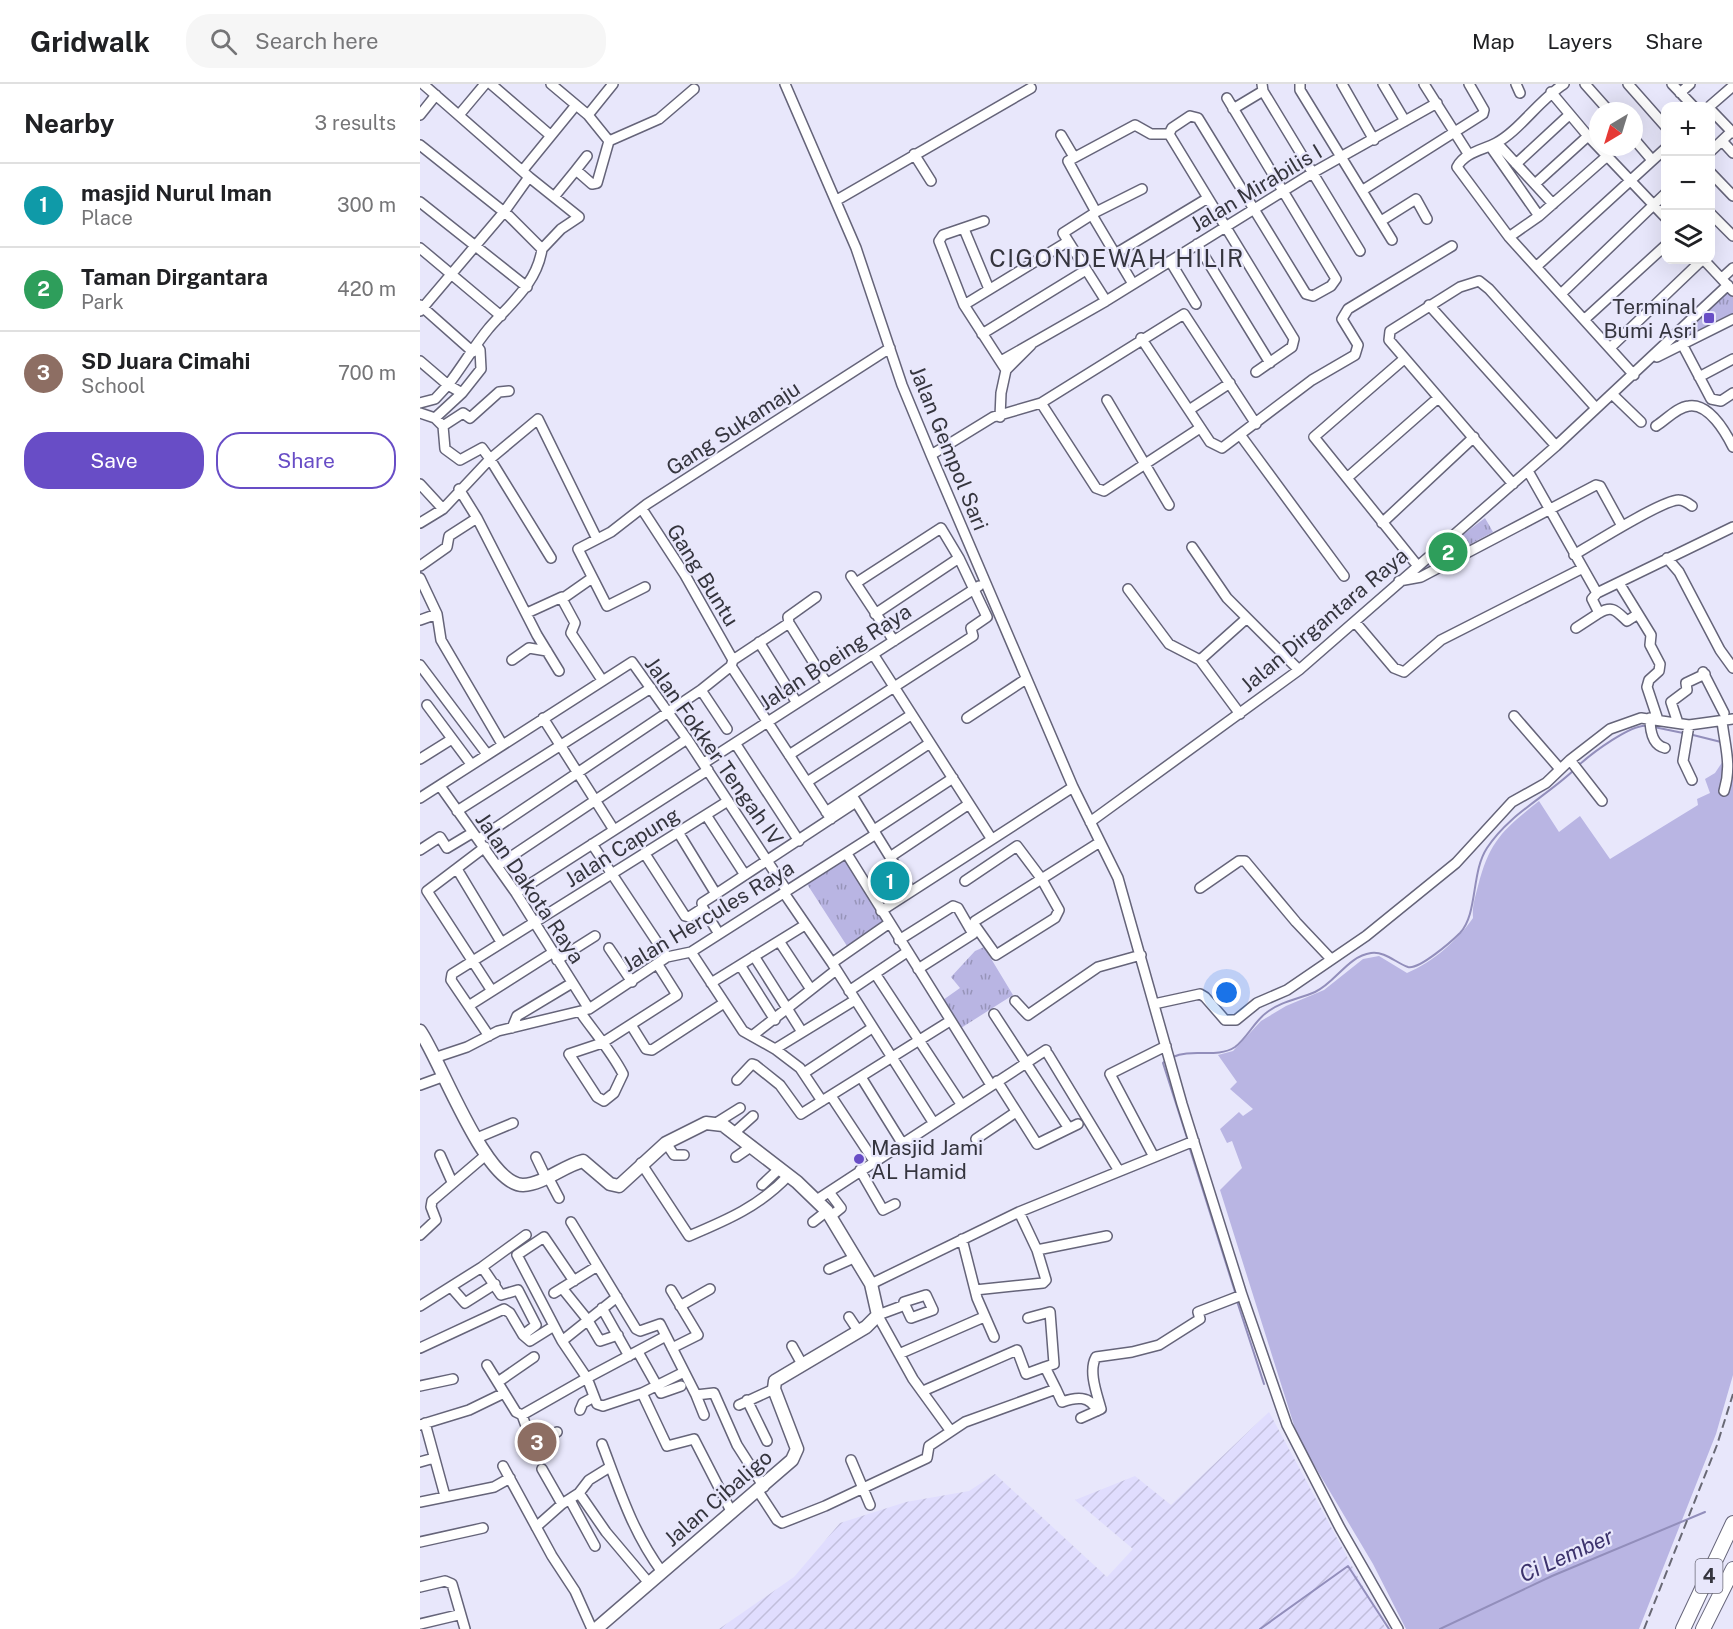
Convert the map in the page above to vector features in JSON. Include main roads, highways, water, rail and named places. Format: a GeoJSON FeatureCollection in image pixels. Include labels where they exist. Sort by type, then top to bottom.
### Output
{"type":"FeatureCollection","features":[{"type":"Feature","properties":{"kind":"highway","name":"4"},"geometry":{"type":"LineString","coordinates":[[1683,1629],[1733,1522]]}},
{"type":"Feature","properties":{"kind":"highway","name":"4"},"geometry":{"type":"LineString","coordinates":[[1703,1629],[1733,1569]]}},
{"type":"Feature","properties":{"kind":"main road","name":"Jalan Cibaligo"},"geometry":{"type":"LineString","coordinates":[[420,1030],[442,1077],[487,1154],[500,1172],[518,1184],[526,1185],[545,1174],[583,1161],[610,1184],[619,1186],[641,1163],[666,1143],[701,1125],[716,1123],[734,1132],[818,1200],[829,1214],[871,1284],[878,1315],[859,1332],[777,1377],[774,1389],[797,1453],[761,1489],[594,1629]]}},
{"type":"Feature","properties":{"kind":"waterway"},"geometry":{"type":"LineString","coordinates":[[1579,765],[1623,734],[1641,726],[1648,726]]}},
{"type":"Feature","properties":{"kind":"waterway"},"geometry":{"type":"LineString","coordinates":[[1654,727],[1683,733]]}},
{"type":"Feature","properties":{"kind":"waterway"},"geometry":{"type":"LineString","coordinates":[[1689,734],[1721,742]]}},
{"type":"Feature","properties":{"kind":"waterway"},"geometry":{"type":"LineString","coordinates":[[1173,1057],[1188,1053],[1228,1051],[1235,1047],[1266,1013],[1322,988],[1348,964],[1363,955],[1371,953],[1386,955],[1408,967],[1413,967],[1435,954],[1466,925],[1482,858],[1496,836],[1517,815],[1575,769]]}},
{"type":"Feature","properties":{"kind":"waterway"},"geometry":{"type":"LineString","coordinates":[[1165,1061],[1163,1063],[1188,1141]]}},
{"type":"Feature","properties":{"kind":"waterway"},"geometry":{"type":"LineString","coordinates":[[1189,1146],[1236,1295]]}},
{"type":"Feature","properties":{"kind":"waterway"},"geometry":{"type":"LineString","coordinates":[[1237,1301],[1264,1384]]}},
{"type":"Feature","properties":{"kind":"waterway","name":"Ci Lember"},"geometry":{"type":"LineString","coordinates":[[1440,1629],[1552,1576],[1705,1512]]}},
{"type":"Feature","properties":{"kind":"waterway","name":"Ci Lember"},"geometry":{"type":"LineString","coordinates":[[1260,1629],[1348,1566],[1389,1629]]}},
{"type":"Feature","properties":{"kind":"railway"},"geometry":{"type":"LineString","coordinates":[[1644,1629],[1717,1445],[1733,1394]]}},
{"type":"Feature","properties":{"kind":"place","name":"Terminal Bumi Asri"},"geometry":{"type":"Point","coordinates":[1709,318]}},
{"type":"Feature","properties":{"kind":"place","name":"Taman Dirgantara"},"geometry":{"type":"Point","coordinates":[1448,552]}},
{"type":"Feature","properties":{"kind":"place","name":"masjid Nurul Iman"},"geometry":{"type":"Point","coordinates":[890,881]}},
{"type":"Feature","properties":{"kind":"place","name":"Masjid Jami AL Hamid"},"geometry":{"type":"Point","coordinates":[859,1159]}},
{"type":"Feature","properties":{"kind":"place","name":"SD Juara Cimahi"},"geometry":{"type":"Point","coordinates":[537,1442]}},
{"type":"Feature","properties":{"kind":"district","name":"CIGONDEWAH HILIR"},"geometry":{"type":"Point","coordinates":[1117,258]}}]}
